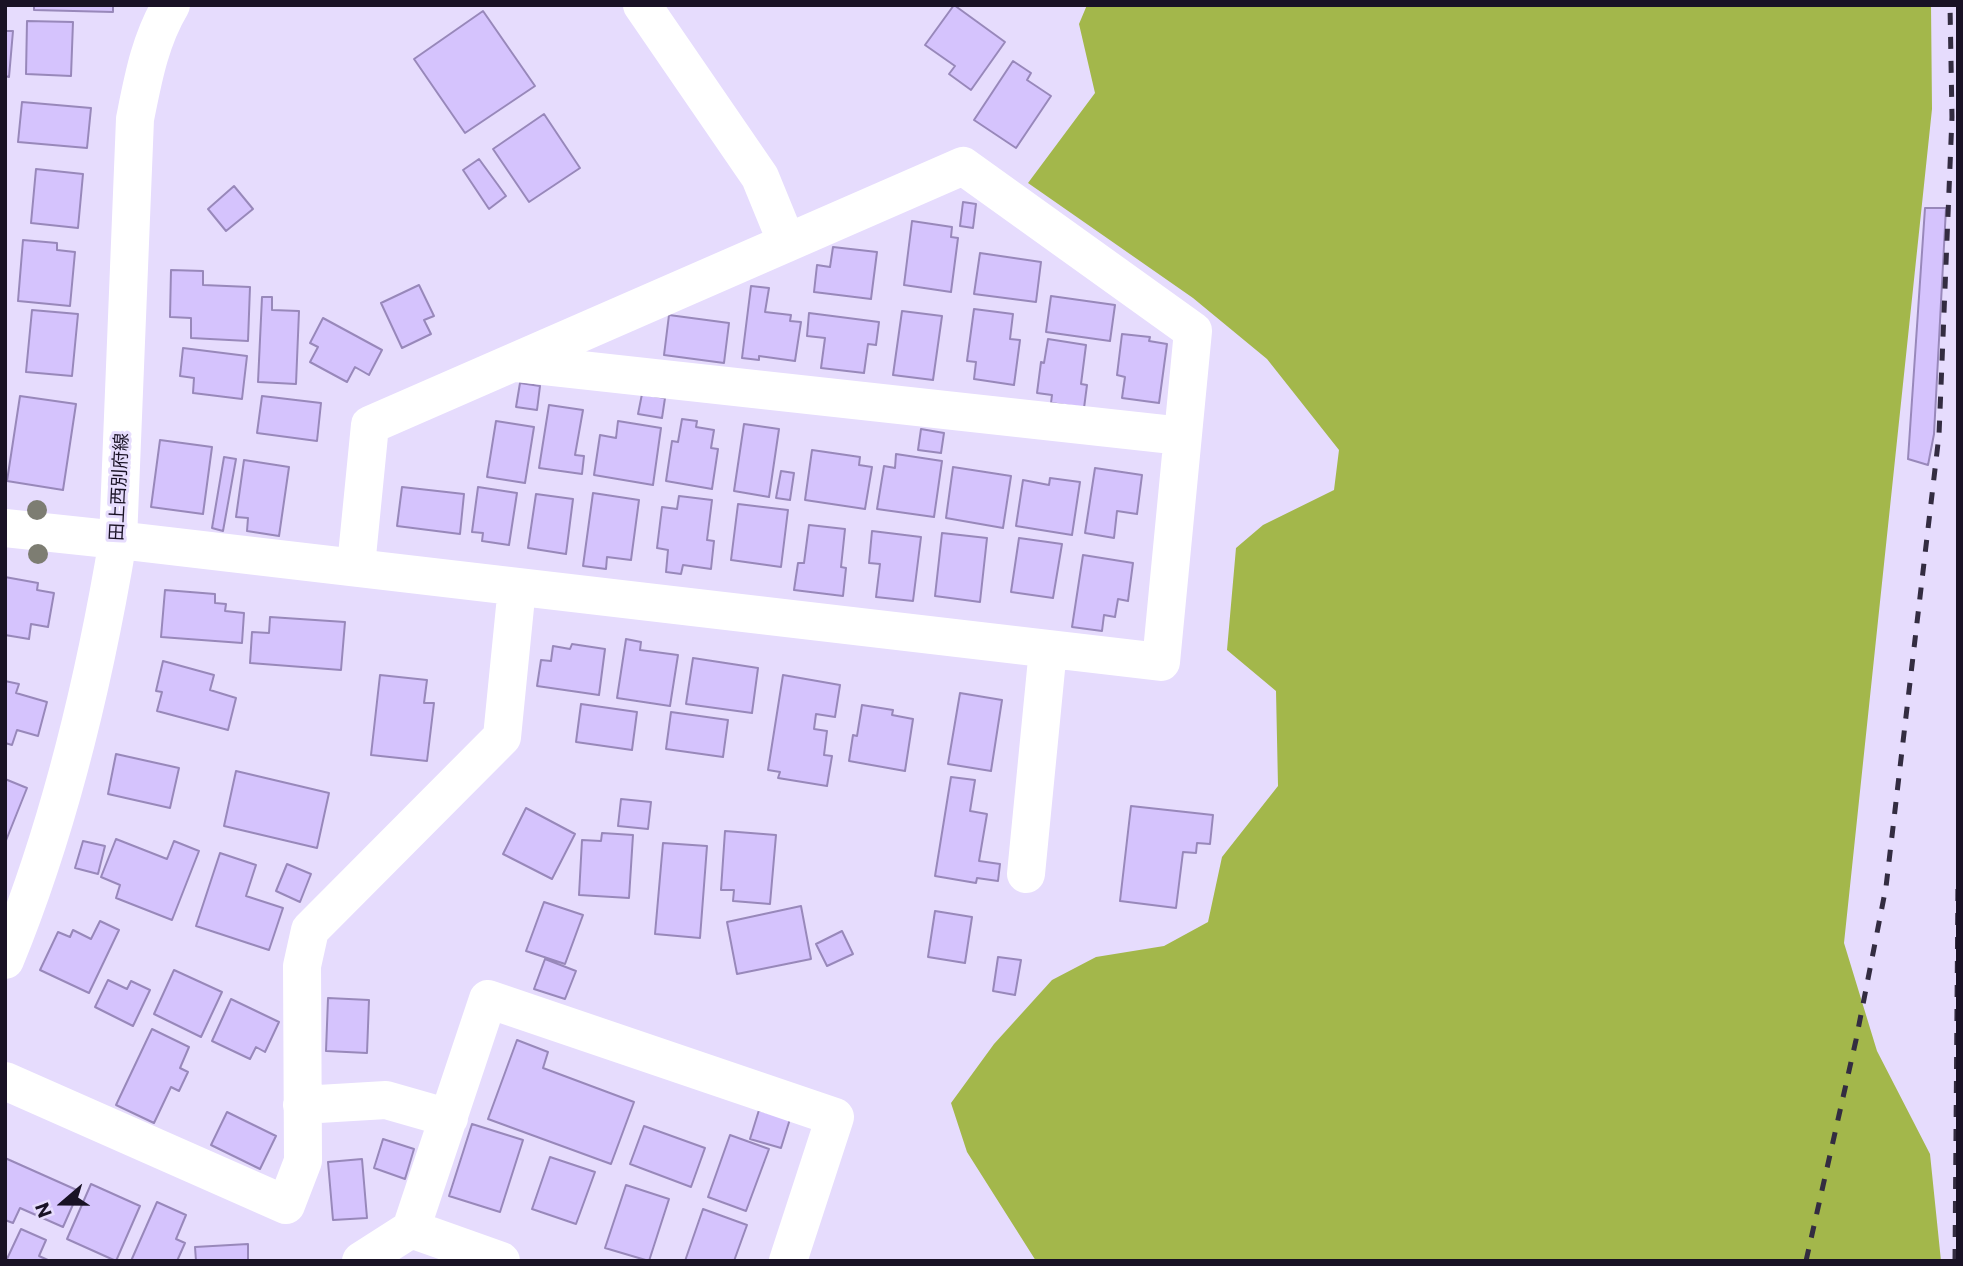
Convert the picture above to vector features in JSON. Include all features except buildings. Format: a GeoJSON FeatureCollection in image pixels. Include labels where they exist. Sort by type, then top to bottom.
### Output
{"type":"FeatureCollection","features":[{"type":"Feature","properties":{"kind":"street","name":"田上西別府線"},"geometry":{"type":"LineString","coordinates":[[5,960],[30,900],[83,720],[118,540],[135,119],[144,70],[161,23],[171,5]]}},
{"type":"Feature","properties":{"kind":"street"},"geometry":{"type":"LineString","coordinates":[[642,5],[760,177],[787,243]]}},
{"type":"Feature","properties":{"kind":"street"},"geometry":{"type":"LineString","coordinates":[[5,528],[356,566],[1161,662],[1193,331],[963,166],[370,425],[356,566]]}},
{"type":"Feature","properties":{"kind":"street"},"geometry":{"type":"LineString","coordinates":[[515,362],[1182,436]]}},
{"type":"Feature","properties":{"kind":"street"},"geometry":{"type":"LineString","coordinates":[[5,1081],[286,1205],[303,1161],[302,966],[310,930],[502,737],[517,587]]}},
{"type":"Feature","properties":{"kind":"street"},"geometry":{"type":"LineString","coordinates":[[1026,874],[1048,649]]}},
{"type":"Feature","properties":{"kind":"street"},"geometry":{"type":"LineString","coordinates":[[361,1261],[411,1229],[488,999],[835,1117],[788,1261]]}},
{"type":"Feature","properties":{"kind":"street"},"geometry":{"type":"LineString","coordinates":[[302,1105],[386,1100],[449,1118]]}},
{"type":"Feature","properties":{"kind":"street"},"geometry":{"type":"LineString","coordinates":[[411,1229],[502,1261]]}},
{"type":"Feature","properties":{"kind":"green space"},"geometry":{"type":"Polygon","coordinates":[[[1087,5],[1931,5],[1932,109],[1844,943],[1877,1051],[1930,1154],[1941,1261],[1036,1261],[967,1152],[951,1103],[994,1044],[1052,980],[1096,957],[1164,946],[1208,922],[1222,857],[1278,786],[1276,691],[1227,650],[1236,548],[1263,525],[1334,490],[1339,450],[1267,359],[1193,298],[1028,183],[1095,93],[1079,24],[1087,5]]]}},
{"type":"Feature","properties":{"kind":"railway"},"geometry":{"type":"LineString","coordinates":[[1806,1261],[1856,1040],[1886,887],[1939,435],[1952,117],[1950,5]]}},
{"type":"Feature","properties":{"kind":"railway"},"geometry":{"type":"LineString","coordinates":[[1955,1261],[1958,882]]}}]}
